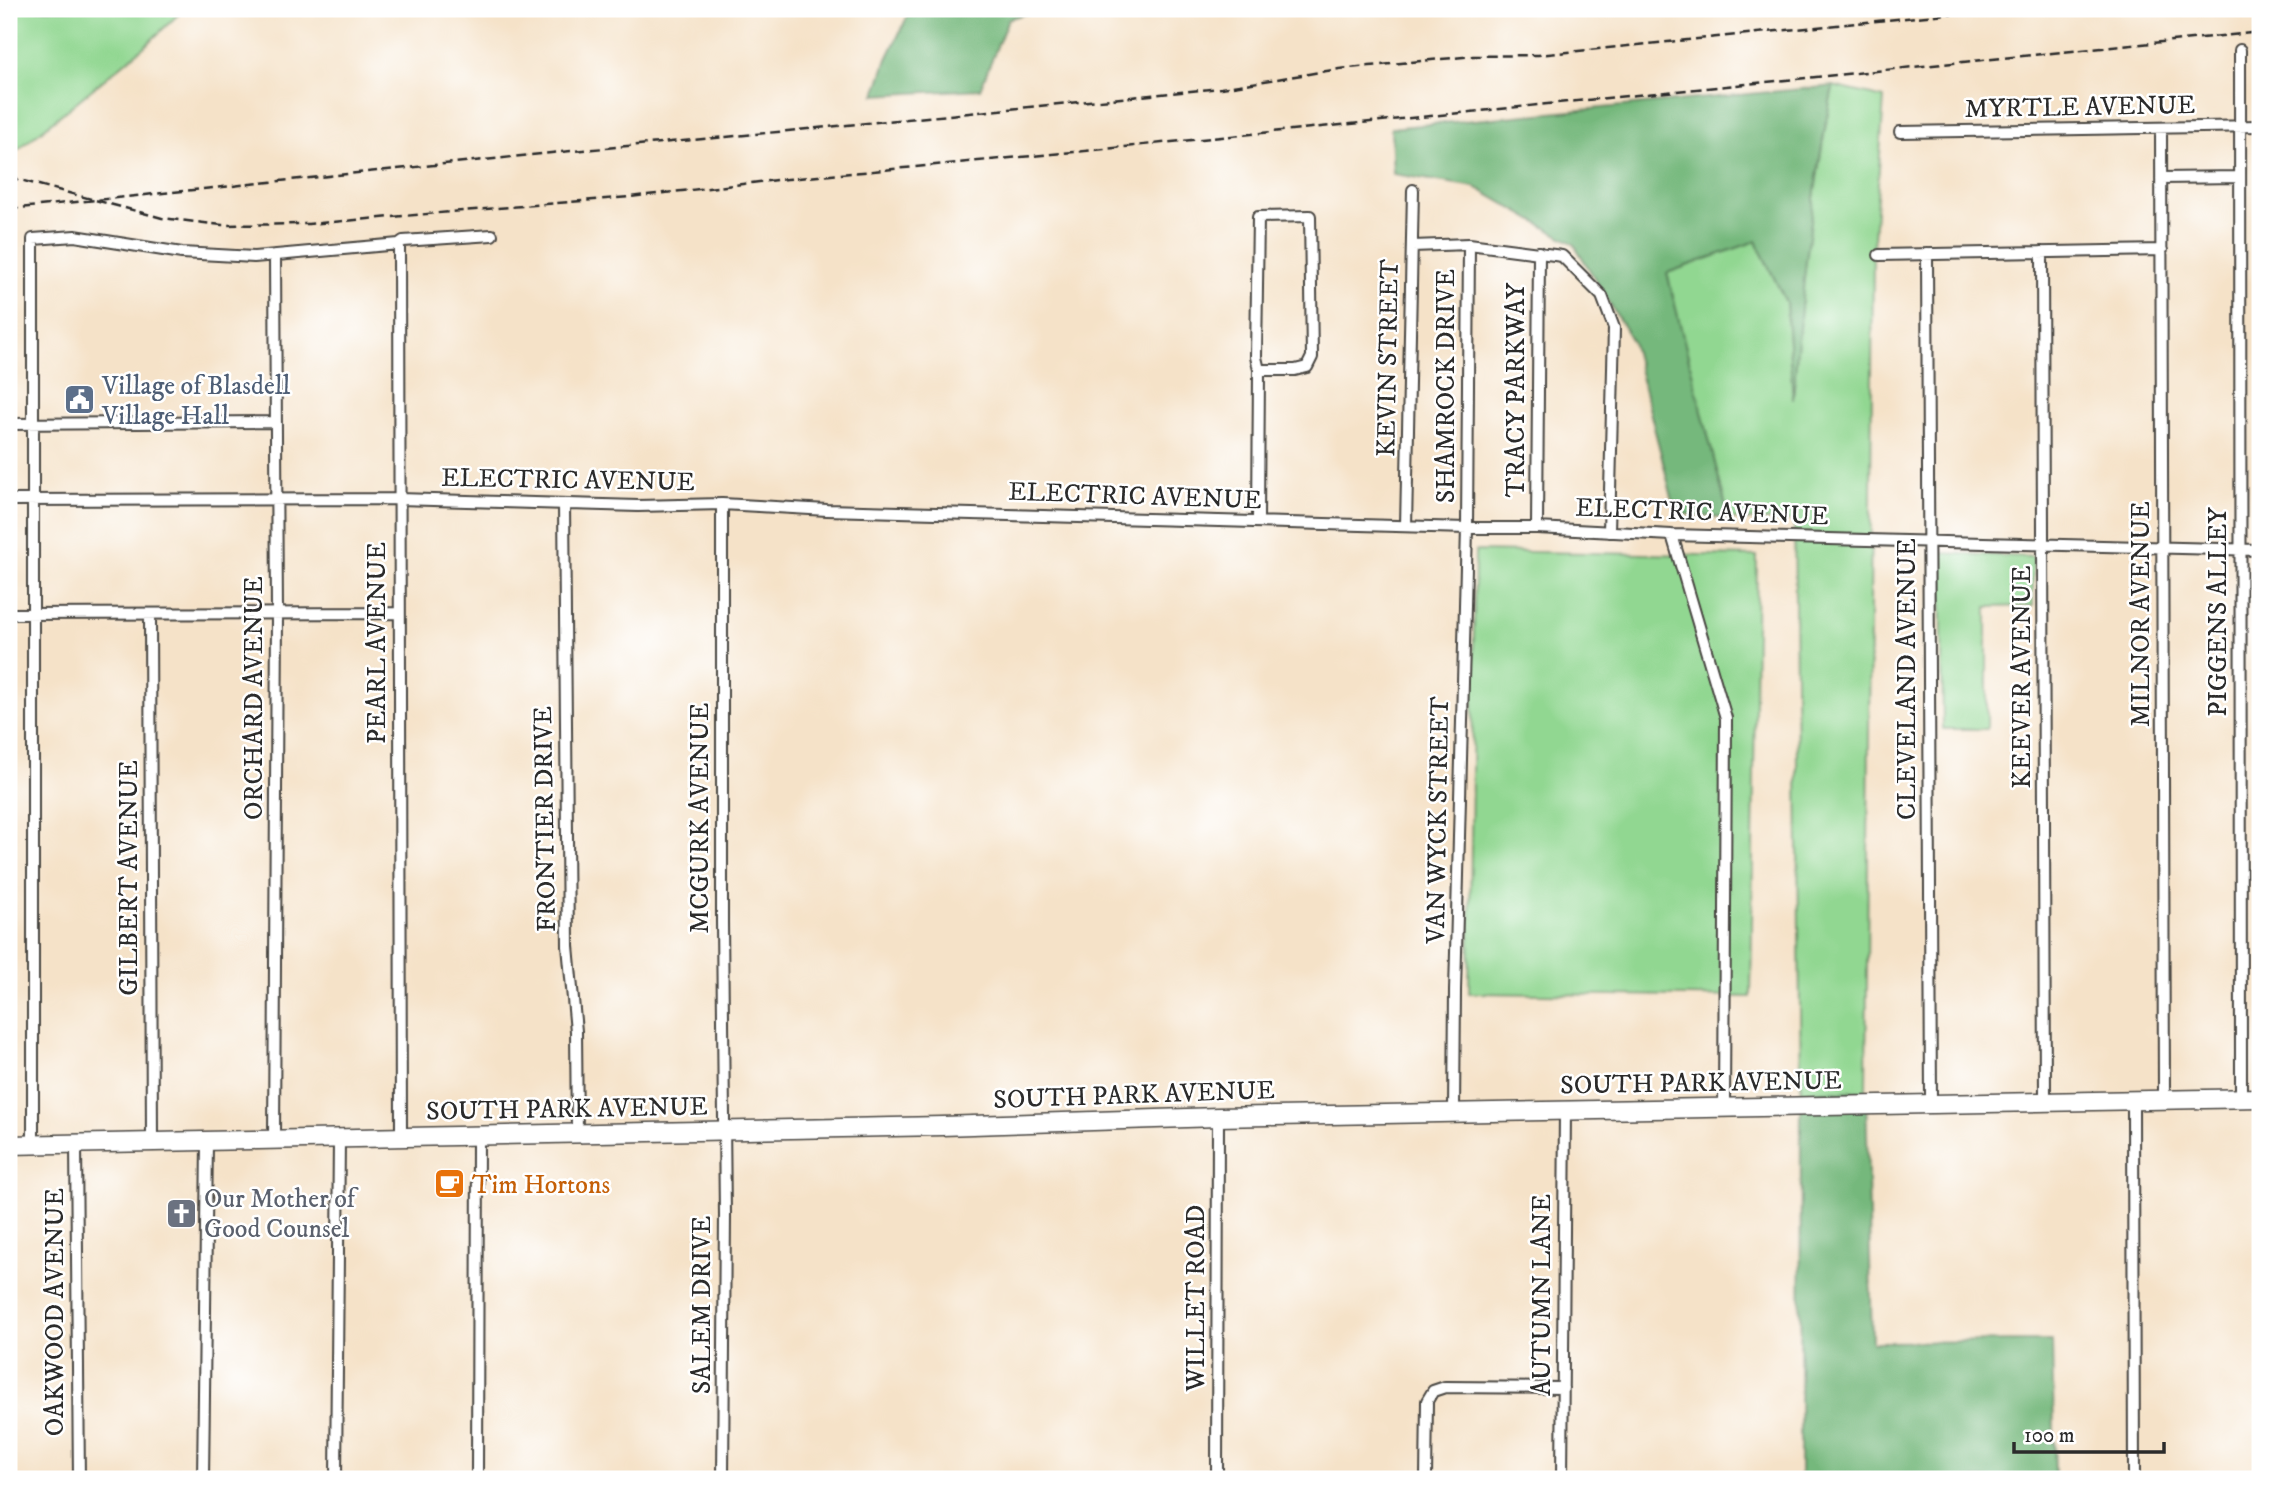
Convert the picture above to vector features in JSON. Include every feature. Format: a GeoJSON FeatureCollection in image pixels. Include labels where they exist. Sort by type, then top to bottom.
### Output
{"type":"FeatureCollection","features":[{"type":"Feature","properties":{"kind":"main road","name":"SOUTH PARK AVENUE"},"geometry":{"type":"LineString","coordinates":[[9,1145],[942,1126],[1454,1112],[2260,1098]]}},
{"type":"Feature","properties":{"kind":"street","name":"PIGGENS ALLEY"},"geometry":{"type":"LineString","coordinates":[[2240,50],[2242,1098]]}},
{"type":"Feature","properties":{"kind":"street","name":"MYRTLE AVENUE"},"geometry":{"type":"LineString","coordinates":[[1900,132],[2260,126]]}},
{"type":"Feature","properties":{"kind":"street","name":"MILNOR AVENUE"},"geometry":{"type":"LineString","coordinates":[[2161,128],[2164,1099]]}},
{"type":"Feature","properties":{"kind":"street"},"geometry":{"type":"LineString","coordinates":[[2161,178],[2239,177]]}},
{"type":"Feature","properties":{"kind":"street","name":"KEVIN STREET"},"geometry":{"type":"LineString","coordinates":[[1406,526],[1413,190]]}},
{"type":"Feature","properties":{"kind":"street"},"geometry":{"type":"LineString","coordinates":[[1258,522],[1258,218],[1310,216],[1312,357],[1307,367],[1295,370],[1259,370]]}},
{"type":"Feature","properties":{"kind":"street"},"geometry":{"type":"LineString","coordinates":[[33,1145],[33,239],[75,236],[213,256],[275,256],[399,244],[403,241],[492,235]]}},
{"type":"Feature","properties":{"kind":"street","name":"PEARL AVENUE"},"geometry":{"type":"LineString","coordinates":[[399,244],[401,1137]]}},
{"type":"Feature","properties":{"kind":"street"},"geometry":{"type":"LineString","coordinates":[[1412,246],[1469,244],[1562,256],[1602,296],[1614,328],[1609,532]]}},
{"type":"Feature","properties":{"kind":"street","name":"SHAMROCK DRIVE"},"geometry":{"type":"LineString","coordinates":[[1467,528],[1469,244]]}},
{"type":"Feature","properties":{"kind":"street"},"geometry":{"type":"LineString","coordinates":[[1879,255],[2162,250]]}},
{"type":"Feature","properties":{"kind":"street","name":"TRACY PARKWAY"},"geometry":{"type":"LineString","coordinates":[[1537,528],[1539,252]]}},
{"type":"Feature","properties":{"kind":"street","name":"KEEVER AVENUE"},"geometry":{"type":"LineString","coordinates":[[2042,252],[2045,1102]]}},
{"type":"Feature","properties":{"kind":"street","name":"CLEVELAND AVENUE"},"geometry":{"type":"LineString","coordinates":[[1927,254],[1931,1104]]}},
{"type":"Feature","properties":{"kind":"street","name":"ORCHARD AVENUE"},"geometry":{"type":"LineString","coordinates":[[274,1140],[277,614],[275,256]]}},
{"type":"Feature","properties":{"kind":"street"},"geometry":{"type":"LineString","coordinates":[[9,424],[276,422]]}},
{"type":"Feature","properties":{"kind":"street","name":"ELECTRIC AVENUE"},"geometry":{"type":"LineString","coordinates":[[9,500],[399,499],[638,506],[722,504],[827,510],[2260,550]]}},
{"type":"Feature","properties":{"kind":"street","name":"FRONTIER DRIVE"},"geometry":{"type":"LineString","coordinates":[[564,504],[568,946],[576,1031],[577,1134]]}},
{"type":"Feature","properties":{"kind":"street","name":"MCGURK AVENUE"},"geometry":{"type":"LineString","coordinates":[[722,504],[723,1131]]}},
{"type":"Feature","properties":{"kind":"street","name":"VAN WYCK STREET"},"geometry":{"type":"LineString","coordinates":[[1454,1112],[1467,528]]}},
{"type":"Feature","properties":{"kind":"street"},"geometry":{"type":"LineString","coordinates":[[1672,535],[1726,718],[1724,1108]]}},
{"type":"Feature","properties":{"kind":"street"},"geometry":{"type":"LineString","coordinates":[[9,614],[399,614]]}},
{"type":"Feature","properties":{"kind":"street","name":"GILBERT AVENUE"},"geometry":{"type":"LineString","coordinates":[[150,614],[152,1142]]}},
{"type":"Feature","properties":{"kind":"street"},"geometry":{"type":"LineString","coordinates":[[2133,1100],[2134,1479]]}},
{"type":"Feature","properties":{"kind":"street","name":"AUTUMN LANE"},"geometry":{"type":"LineString","coordinates":[[1562,1479],[1565,1110]]}},
{"type":"Feature","properties":{"kind":"street","name":"WILLET ROAD"},"geometry":{"type":"LineString","coordinates":[[1217,1479],[1218,1117]]}},
{"type":"Feature","properties":{"kind":"street","name":"SALEM DRIVE"},"geometry":{"type":"LineString","coordinates":[[723,1131],[723,1479]]}},
{"type":"Feature","properties":{"kind":"street"},"geometry":{"type":"LineString","coordinates":[[477,1479],[478,1136]]}},
{"type":"Feature","properties":{"kind":"street"},"geometry":{"type":"LineString","coordinates":[[336,1479],[339,1139]]}},
{"type":"Feature","properties":{"kind":"street"},"geometry":{"type":"LineString","coordinates":[[203,1479],[207,1142]]}},
{"type":"Feature","properties":{"kind":"street","name":"OAKWOOD AVENUE"},"geometry":{"type":"LineString","coordinates":[[76,1144],[79,1479]]}},
{"type":"Feature","properties":{"kind":"street"},"geometry":{"type":"LineString","coordinates":[[1426,1479],[1427,1401],[1433,1391],[1444,1387],[1563,1388]]}},
{"type":"Feature","properties":{"kind":"green space"},"geometry":{"type":"Polygon","coordinates":[[[9,9],[184,9],[145,46],[9,157],[9,9]]]}},
{"type":"Feature","properties":{"kind":"green space"},"geometry":{"type":"Polygon","coordinates":[[[911,9],[1040,9],[1008,19],[980,89],[875,95],[887,59],[911,9]]]}},
{"type":"Feature","properties":{"kind":"green space"},"geometry":{"type":"Polygon","coordinates":[[[1833,86],[1884,98],[1873,253],[1866,1091],[1801,1092],[1794,521],[1729,519],[1667,273],[1756,241],[1786,302],[1793,393],[1808,238],[1833,86]]]}},
{"type":"Feature","properties":{"kind":"green space"},"geometry":{"type":"Polygon","coordinates":[[[1833,86],[1808,242],[1793,400],[1786,302],[1756,241],[1667,273],[1729,519],[1676,513],[1632,341],[1574,244],[1475,187],[1393,174],[1391,128],[1833,86]]]}},
{"type":"Feature","properties":{"kind":"green space"},"geometry":{"type":"Polygon","coordinates":[[[1475,551],[1757,556],[1751,997],[1469,993],[1475,551]]]}},
{"type":"Feature","properties":{"kind":"green space"},"geometry":{"type":"Polygon","coordinates":[[[1941,553],[2033,557],[2033,606],[1987,607],[1987,729],[1943,729],[1941,553]]]}},
{"type":"Feature","properties":{"kind":"green space"},"geometry":{"type":"Polygon","coordinates":[[[1866,1091],[1872,1342],[2052,1341],[2055,1479],[1800,1479],[1801,1092],[1866,1091]]]}},
{"type":"Feature","properties":{"kind":"railway"},"geometry":{"type":"LineString","coordinates":[[9,209],[1221,88],[1339,69],[1473,56],[1538,55],[1996,9]]}},
{"type":"Feature","properties":{"kind":"railway"},"geometry":{"type":"LineString","coordinates":[[9,177],[162,218],[222,225],[308,224],[630,197],[777,180],[2260,32]]}},
{"type":"Feature","properties":{"kind":"place","name":"Village of Blasdell Village Hall"},"geometry":{"type":"Point","coordinates":[79,400]}},
{"type":"Feature","properties":{"kind":"place","name":"Tim Hortons"},"geometry":{"type":"Point","coordinates":[449,1184]}},
{"type":"Feature","properties":{"kind":"place","name":"Our Mother of Good Counsel"},"geometry":{"type":"Point","coordinates":[181,1213]}}]}
